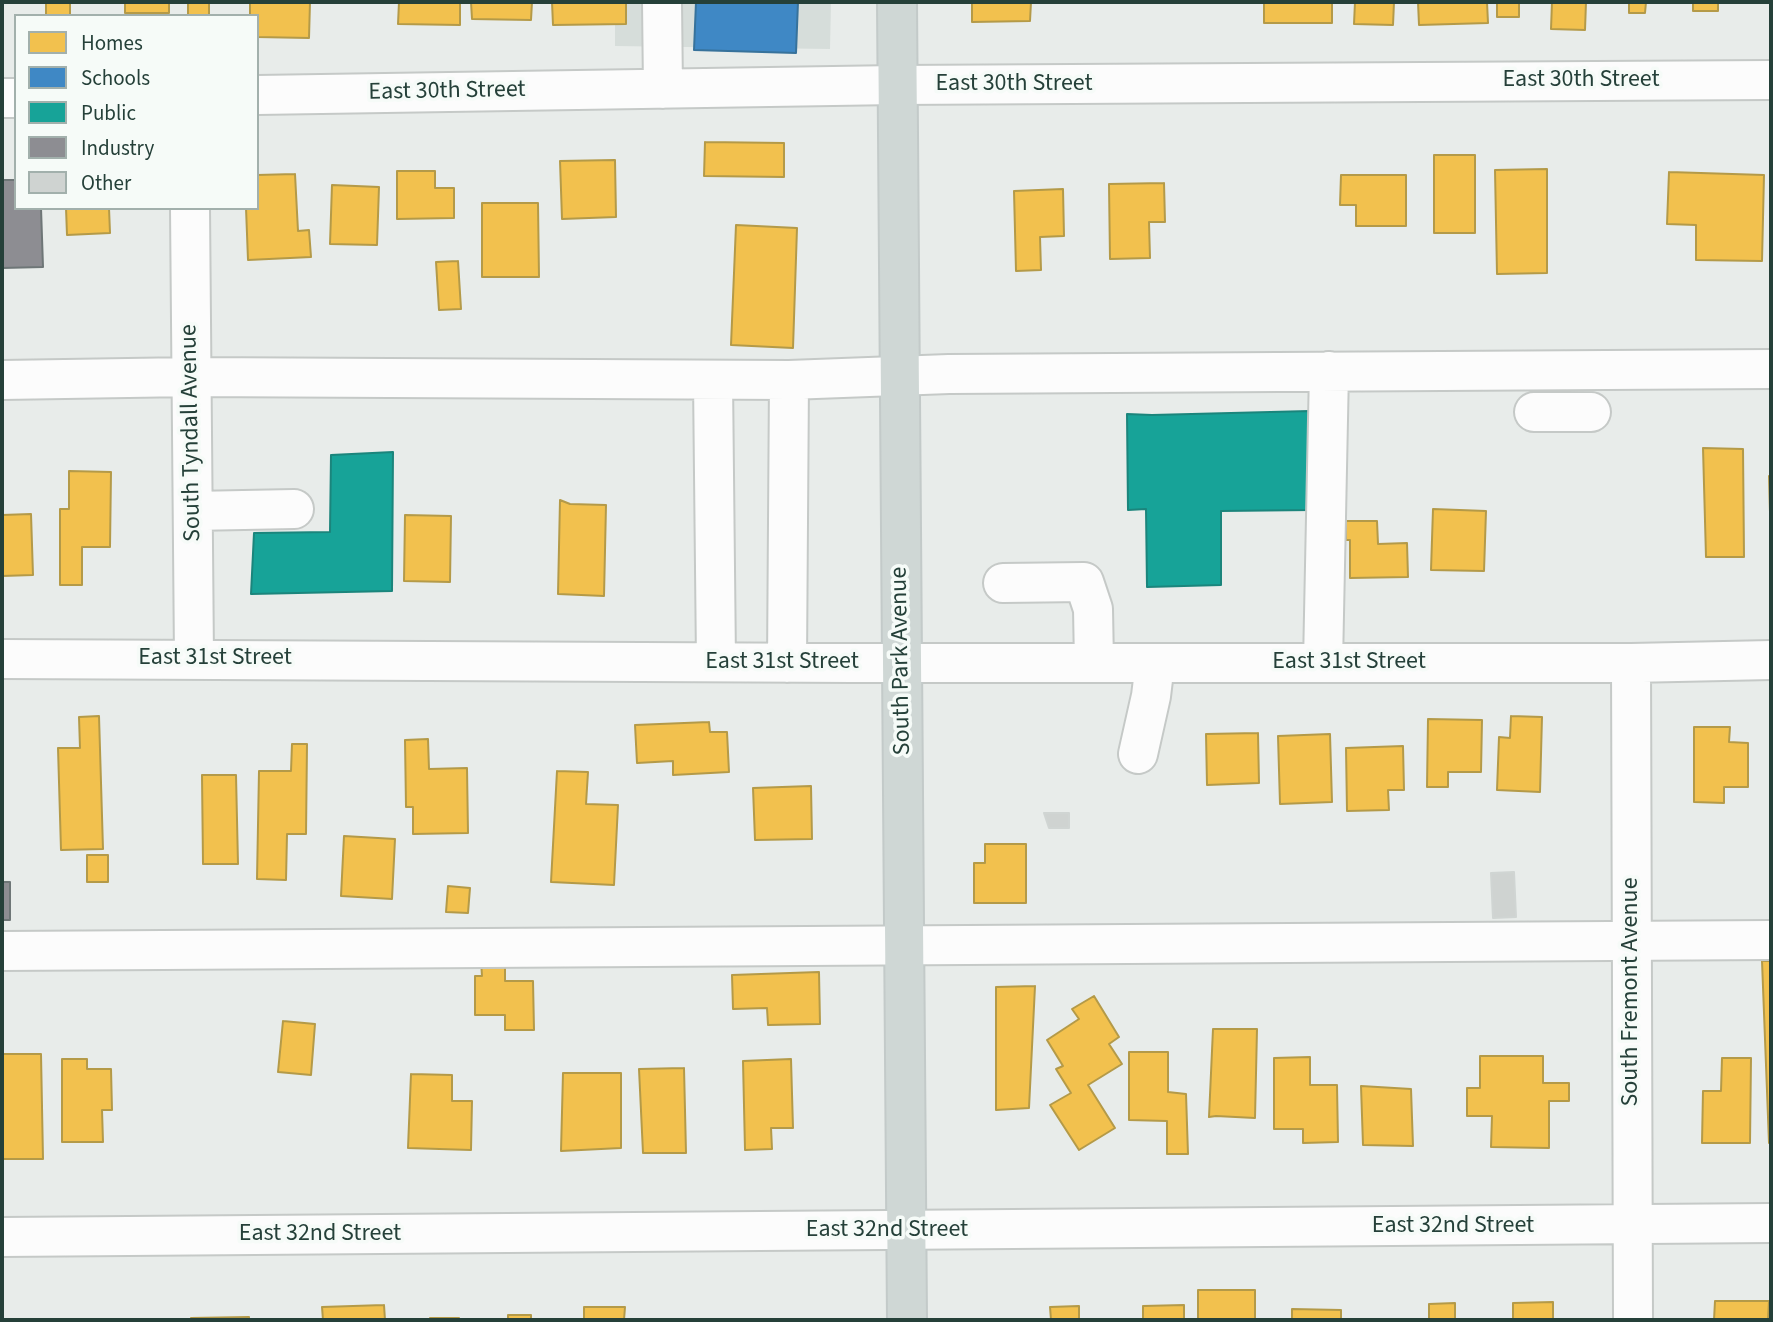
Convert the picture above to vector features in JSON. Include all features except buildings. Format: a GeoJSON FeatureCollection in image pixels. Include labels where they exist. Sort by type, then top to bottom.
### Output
{"type":"FeatureCollection","features":[{"type":"Feature","properties":{"kind":"main road","name":"South Park Avenue"},"geometry":{"type":"LineString","coordinates":[[897,2],[907,1320]]}},
{"type":"Feature","properties":{"kind":"street"},"geometry":{"type":"LineString","coordinates":[[662,2],[663,89]]}},
{"type":"Feature","properties":{"kind":"street","name":"East 30th Street"},"geometry":{"type":"LineString","coordinates":[[259,95],[897,85],[1771,80]]}},
{"type":"Feature","properties":{"kind":"street","name":"South Tyndall Avenue"},"geometry":{"type":"LineString","coordinates":[[190,210],[194,658]]}},
{"type":"Feature","properties":{"kind":"street"},"geometry":{"type":"LineString","coordinates":[[2,380],[191,377],[789,380],[990,373],[1771,369]]}},
{"type":"Feature","properties":{"kind":"street"},"geometry":{"type":"LineString","coordinates":[[1323,663],[1329,371]]}},
{"type":"Feature","properties":{"kind":"street"},"geometry":{"type":"LineString","coordinates":[[713,380],[716,662]]}},
{"type":"Feature","properties":{"kind":"street"},"geometry":{"type":"LineString","coordinates":[[787,663],[789,380]]}},
{"type":"Feature","properties":{"kind":"street"},"geometry":{"type":"LineString","coordinates":[[1534,412],[1591,412]]}},
{"type":"Feature","properties":{"kind":"street"},"geometry":{"type":"LineString","coordinates":[[193,511],[294,509]]}},
{"type":"Feature","properties":{"kind":"street"},"geometry":{"type":"LineString","coordinates":[[1003,583],[1084,582],[1093,609],[1094,663]]}},
{"type":"Feature","properties":{"kind":"street","name":"East 31st Street"},"geometry":{"type":"LineString","coordinates":[[2,659],[787,663],[1631,663],[1771,660]]}},
{"type":"Feature","properties":{"kind":"street"},"geometry":{"type":"LineString","coordinates":[[1138,754],[1155,663]]}},
{"type":"Feature","properties":{"kind":"street","name":"South Fremont Avenue"},"geometry":{"type":"LineString","coordinates":[[1631,663],[1633,1320]]}},
{"type":"Feature","properties":{"kind":"street"},"geometry":{"type":"LineString","coordinates":[[2,951],[1771,940]]}},
{"type":"Feature","properties":{"kind":"street","name":"East 32nd Street"},"geometry":{"type":"LineString","coordinates":[[2,1237],[1771,1223]]}},
{"type":"Feature","properties":{"kind":"shaded area"},"geometry":{"type":"Polygon","coordinates":[[[615,2],[831,2],[830,49],[615,46],[615,2]]]}}]}
